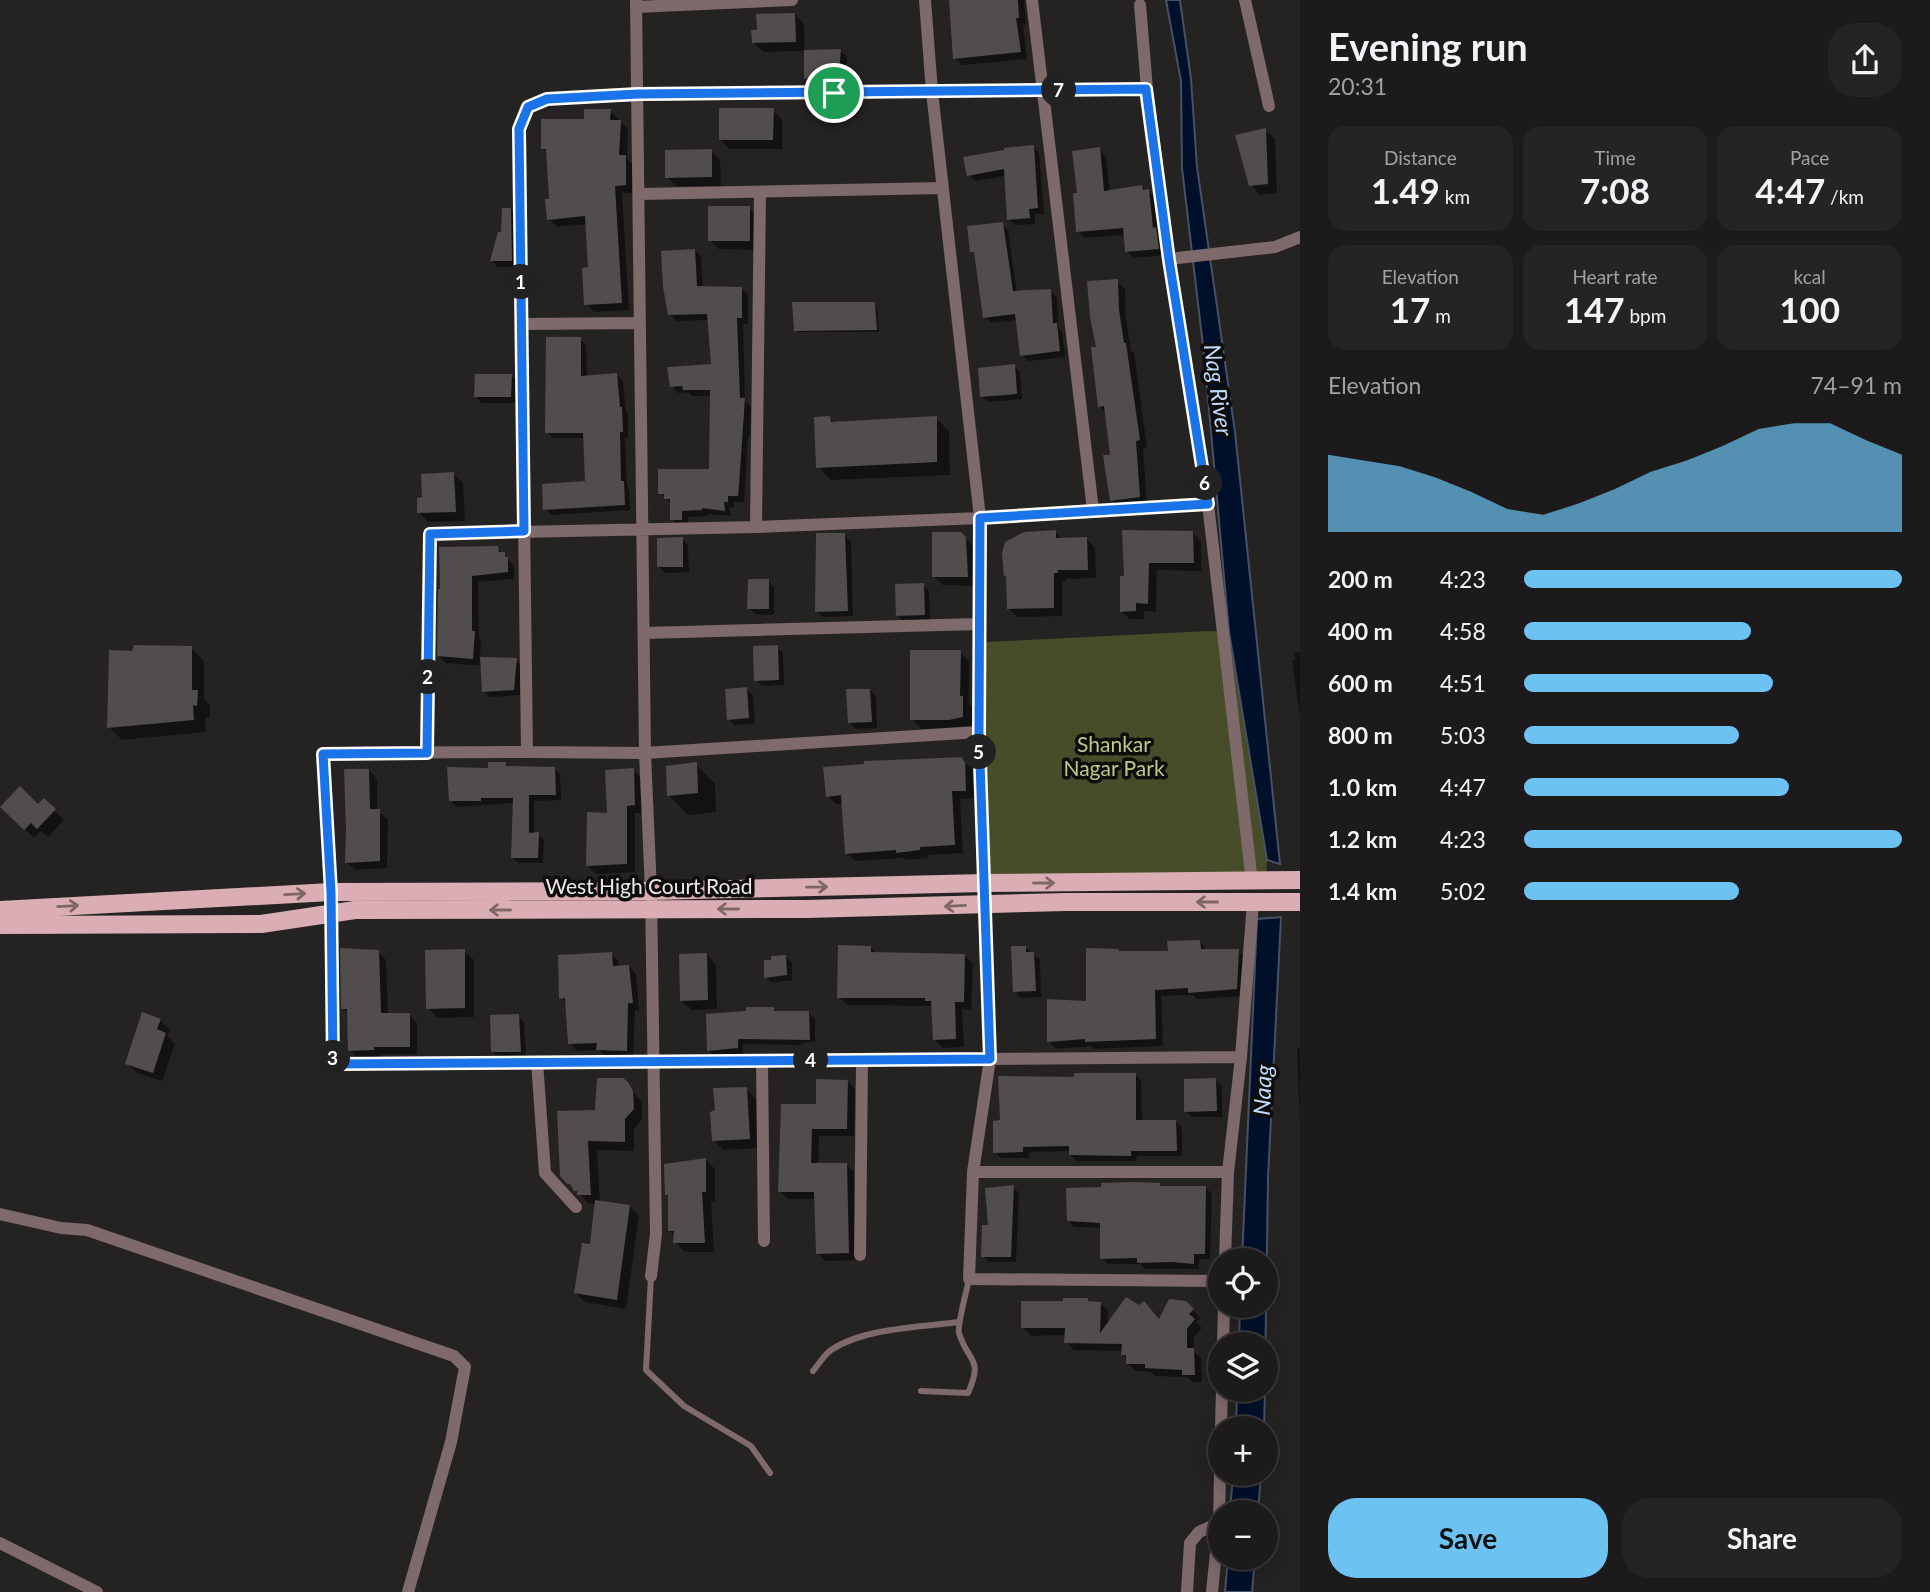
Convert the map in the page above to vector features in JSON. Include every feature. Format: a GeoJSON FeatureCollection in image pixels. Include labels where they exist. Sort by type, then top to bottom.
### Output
{"type":"FeatureCollection","features":[{"type":"Feature","properties":{"kind":"main road","name":"West High Court Road"},"geometry":{"type":"LineString","coordinates":[[0,910],[331,892],[650,891],[984,883],[1300,880]]}},
{"type":"Feature","properties":{"kind":"main road","name":"West High Court Road"},"geometry":{"type":"LineString","coordinates":[[0,925],[261,924],[355,910],[821,909],[1066,902],[1300,902]]}},
{"type":"Feature","properties":{"kind":"street"},"geometry":{"type":"LineString","coordinates":[[651,1276],[656,1234],[645,753],[636,4],[792,0]]}},
{"type":"Feature","properties":{"kind":"street"},"geometry":{"type":"LineString","coordinates":[[925,0],[932,92],[980,518],[979,732],[990,1059],[973,1172],[969,1279],[1208,1282]]}},
{"type":"Feature","properties":{"kind":"street"},"geometry":{"type":"LineString","coordinates":[[1032,0],[1093,510]]}},
{"type":"Feature","properties":{"kind":"street"},"geometry":{"type":"LineString","coordinates":[[1245,0],[1269,106]]}},
{"type":"Feature","properties":{"kind":"street"},"geometry":{"type":"LineString","coordinates":[[1140,5],[1146,89],[1208,504],[1252,882]]}},
{"type":"Feature","properties":{"kind":"street"},"geometry":{"type":"LineString","coordinates":[[527,752],[519,129],[528,107],[547,99],[638,94],[1146,89]]}},
{"type":"Feature","properties":{"kind":"street"},"geometry":{"type":"LineString","coordinates":[[639,194],[943,188]]}},
{"type":"Feature","properties":{"kind":"street"},"geometry":{"type":"LineString","coordinates":[[756,527],[760,192]]}},
{"type":"Feature","properties":{"kind":"street"},"geometry":{"type":"LineString","coordinates":[[1172,259],[1275,247],[1300,237]]}},
{"type":"Feature","properties":{"kind":"street"},"geometry":{"type":"LineString","coordinates":[[521,324],[640,323]]}},
{"type":"Feature","properties":{"kind":"street"},"geometry":{"type":"LineString","coordinates":[[427,753],[430,534],[756,527],[980,518],[1208,504]]}},
{"type":"Feature","properties":{"kind":"street"},"geometry":{"type":"LineString","coordinates":[[644,633],[979,624]]}},
{"type":"Feature","properties":{"kind":"street"},"geometry":{"type":"LineString","coordinates":[[979,732],[645,753],[323,754],[331,892],[333,1064],[1241,1057]]}},
{"type":"Feature","properties":{"kind":"street"},"geometry":{"type":"LineString","coordinates":[[1225,1248],[1228,1172],[1241,1057],[1253,902]]}},
{"type":"Feature","properties":{"kind":"street"},"geometry":{"type":"LineString","coordinates":[[762,1060],[764,1241]]}},
{"type":"Feature","properties":{"kind":"street"},"geometry":{"type":"LineString","coordinates":[[860,1255],[862,1060]]}},
{"type":"Feature","properties":{"kind":"street"},"geometry":{"type":"LineString","coordinates":[[537,1062],[545,1173],[576,1207]]}},
{"type":"Feature","properties":{"kind":"street"},"geometry":{"type":"LineString","coordinates":[[973,1172],[1228,1172]]}},
{"type":"Feature","properties":{"kind":"street"},"geometry":{"type":"LineString","coordinates":[[0,1214],[61,1228],[87,1230],[454,1356],[465,1367],[451,1442],[408,1592]]}},
{"type":"Feature","properties":{"kind":"street"},"geometry":{"type":"LineString","coordinates":[[1187,1592],[1190,1543],[1199,1532],[1208,1528]]}},
{"type":"Feature","properties":{"kind":"street"},"geometry":{"type":"LineString","coordinates":[[0,1543],[97,1592]]}},
{"type":"Feature","properties":{"kind":"street"},"geometry":{"type":"LineString","coordinates":[[1212,1592],[1214,1570]]}},
{"type":"Feature","properties":{"kind":"lane"},"geometry":{"type":"LineString","coordinates":[[651,1276],[646,1370],[684,1406],[751,1446],[770,1473]]}},
{"type":"Feature","properties":{"kind":"lane"},"geometry":{"type":"LineString","coordinates":[[921,1391],[968,1393],[975,1377],[975,1363],[959,1332],[969,1279]]}},
{"type":"Feature","properties":{"kind":"lane"},"geometry":{"type":"LineString","coordinates":[[813,1371],[830,1351],[860,1337],[959,1322]]}},
{"type":"Feature","properties":{"kind":"green space","name":"Shankar Nagar Park"},"geometry":{"type":"Polygon","coordinates":[[[1229,632],[1267,860],[1266,876],[987,879],[983,727],[986,642],[1229,632]]]}},
{"type":"Feature","properties":{"kind":"water","name":"Nag River"},"geometry":{"type":"Polygon","coordinates":[[[1166,0],[1180,0],[1191,79],[1197,167],[1235,432],[1280,864],[1267,860],[1229,632],[1204,354],[1182,168],[1181,81],[1166,0]]]}},
{"type":"Feature","properties":{"kind":"water","name":"Naag"},"geometry":{"type":"Polygon","coordinates":[[[1281,917],[1267,1248],[1243,1248],[1257,919],[1281,917]]]}},
{"type":"Feature","properties":{"kind":"water"},"geometry":{"type":"Polygon","coordinates":[[[1240,1318],[1266,1318],[1266,1332],[1239,1332],[1240,1318]]]}},
{"type":"Feature","properties":{"kind":"water"},"geometry":{"type":"Polygon","coordinates":[[[1237,1402],[1265,1402],[1264,1416],[1236,1416],[1237,1402]]]}},
{"type":"Feature","properties":{"kind":"water"},"geometry":{"type":"Polygon","coordinates":[[[1232,1486],[1260,1486],[1259,1500],[1231,1500],[1232,1486]]]}},
{"type":"Feature","properties":{"kind":"water"},"geometry":{"type":"Polygon","coordinates":[[[1227,1570],[1254,1570],[1252,1592],[1225,1592],[1227,1570]]]}},
{"type":"Feature","properties":{"kind":"building"},"geometry":{"type":"Polygon","coordinates":[[[949,0],[1018,0],[1019,18],[1016,18],[1021,52],[953,59],[949,0]]]}},
{"type":"Feature","properties":{"kind":"building"},"geometry":{"type":"Polygon","coordinates":[[[795,13],[796,42],[752,43],[751,30],[757,30],[756,14],[795,13]]]}},
{"type":"Feature","properties":{"kind":"building"},"geometry":{"type":"Polygon","coordinates":[[[841,49],[839,75],[804,79],[804,50],[841,49]]]}},
{"type":"Feature","properties":{"kind":"building"},"geometry":{"type":"Polygon","coordinates":[[[719,108],[774,108],[773,140],[719,140],[719,108]]]}},
{"type":"Feature","properties":{"kind":"building"},"geometry":{"type":"Polygon","coordinates":[[[584,109],[611,109],[610,120],[621,120],[619,155],[626,155],[626,185],[615,186],[622,303],[584,305],[582,268],[588,267],[585,216],[547,220],[545,199],[549,199],[546,149],[541,149],[541,119],[584,119],[584,109]]]}},
{"type":"Feature","properties":{"kind":"building"},"geometry":{"type":"Polygon","coordinates":[[[1266,128],[1268,184],[1249,186],[1235,135],[1266,128]]]}},
{"type":"Feature","properties":{"kind":"building"},"geometry":{"type":"Polygon","coordinates":[[[1034,145],[1038,208],[1029,209],[1030,218],[1007,220],[1004,169],[967,176],[963,157],[1034,145]]]}},
{"type":"Feature","properties":{"kind":"building"},"geometry":{"type":"Polygon","coordinates":[[[1100,147],[1104,191],[1142,185],[1143,190],[1149,189],[1153,228],[1156,227],[1159,249],[1125,252],[1123,228],[1076,232],[1073,193],[1077,193],[1072,151],[1100,147]]]}},
{"type":"Feature","properties":{"kind":"building"},"geometry":{"type":"Polygon","coordinates":[[[712,149],[712,177],[665,178],[665,150],[712,149]]]}},
{"type":"Feature","properties":{"kind":"building"},"geometry":{"type":"Polygon","coordinates":[[[708,206],[750,206],[750,241],[708,241],[708,206]]]}},
{"type":"Feature","properties":{"kind":"building"},"geometry":{"type":"Polygon","coordinates":[[[502,208],[511,208],[512,261],[490,261],[498,232],[501,232],[502,208]]]}},
{"type":"Feature","properties":{"kind":"building"},"geometry":{"type":"Polygon","coordinates":[[[1003,222],[1013,291],[1051,289],[1053,323],[1057,323],[1060,351],[1020,356],[1015,314],[983,318],[974,252],[970,252],[967,226],[1003,222]]]}},
{"type":"Feature","properties":{"kind":"building"},"geometry":{"type":"Polygon","coordinates":[[[695,249],[697,286],[742,287],[742,318],[737,318],[740,398],[745,398],[738,496],[728,496],[728,502],[724,502],[725,511],[702,508],[682,511],[682,520],[670,520],[670,499],[664,499],[664,494],[658,494],[658,469],[709,469],[710,390],[670,387],[667,367],[711,364],[707,314],[668,315],[663,287],[661,251],[695,249]]]}},
{"type":"Feature","properties":{"kind":"building"},"geometry":{"type":"Polygon","coordinates":[[[1118,279],[1119,310],[1140,440],[1136,441],[1140,497],[1110,501],[1103,455],[1110,455],[1104,406],[1098,407],[1091,347],[1096,347],[1087,281],[1118,279]]]}},
{"type":"Feature","properties":{"kind":"building"},"geometry":{"type":"Polygon","coordinates":[[[792,302],[875,302],[877,330],[794,331],[792,302]]]}},
{"type":"Feature","properties":{"kind":"building"},"geometry":{"type":"Polygon","coordinates":[[[546,337],[581,337],[581,376],[617,373],[622,407],[621,481],[624,481],[625,505],[543,510],[542,484],[585,481],[583,433],[545,433],[546,337]]]}},
{"type":"Feature","properties":{"kind":"building"},"geometry":{"type":"Polygon","coordinates":[[[1015,364],[1017,394],[980,397],[978,368],[1015,364]]]}},
{"type":"Feature","properties":{"kind":"building"},"geometry":{"type":"Polygon","coordinates":[[[475,374],[512,374],[511,397],[474,397],[475,374]]]}},
{"type":"Feature","properties":{"kind":"building"},"geometry":{"type":"Polygon","coordinates":[[[830,416],[831,422],[937,416],[937,462],[816,468],[814,417],[830,416]]]}},
{"type":"Feature","properties":{"kind":"building"},"geometry":{"type":"Polygon","coordinates":[[[454,472],[456,512],[417,513],[417,498],[422,497],[421,474],[454,472]]]}},
{"type":"Feature","properties":{"kind":"building"},"geometry":{"type":"Polygon","coordinates":[[[1056,530],[1056,538],[1087,537],[1088,570],[1058,570],[1058,573],[1054,573],[1054,608],[1007,609],[1002,553],[1005,542],[1024,532],[1056,530]]]}},
{"type":"Feature","properties":{"kind":"building"},"geometry":{"type":"Polygon","coordinates":[[[1122,530],[1193,531],[1194,563],[1149,563],[1148,604],[1136,603],[1136,611],[1120,612],[1120,576],[1124,576],[1122,530]]]}},
{"type":"Feature","properties":{"kind":"building"},"geometry":{"type":"Polygon","coordinates":[[[932,532],[961,532],[966,537],[968,577],[932,577],[932,532]]]}},
{"type":"Feature","properties":{"kind":"building"},"geometry":{"type":"Polygon","coordinates":[[[816,533],[845,533],[848,611],[815,612],[816,533]]]}},
{"type":"Feature","properties":{"kind":"building"},"geometry":{"type":"Polygon","coordinates":[[[683,537],[683,567],[657,567],[657,538],[683,537]]]}},
{"type":"Feature","properties":{"kind":"building"},"geometry":{"type":"Polygon","coordinates":[[[498,546],[499,552],[505,552],[505,557],[508,557],[508,572],[472,576],[472,631],[475,631],[473,659],[437,656],[439,547],[498,546]]]}},
{"type":"Feature","properties":{"kind":"building"},"geometry":{"type":"Polygon","coordinates":[[[748,579],[769,579],[769,609],[747,609],[748,579]]]}},
{"type":"Feature","properties":{"kind":"building"},"geometry":{"type":"Polygon","coordinates":[[[924,583],[925,615],[896,616],[895,584],[924,583]]]}},
{"type":"Feature","properties":{"kind":"building"},"geometry":{"type":"Polygon","coordinates":[[[134,645],[192,646],[192,690],[198,690],[197,706],[193,705],[194,720],[107,728],[109,650],[132,651],[134,645]]]}},
{"type":"Feature","properties":{"kind":"building"},"geometry":{"type":"Polygon","coordinates":[[[778,645],[779,680],[754,681],[753,646],[778,645]]]}},
{"type":"Feature","properties":{"kind":"building"},"geometry":{"type":"Polygon","coordinates":[[[910,650],[961,650],[960,696],[963,696],[963,717],[949,720],[910,720],[910,650]]]}},
{"type":"Feature","properties":{"kind":"building"},"geometry":{"type":"Polygon","coordinates":[[[480,657],[517,658],[514,690],[482,692],[480,657]]]}},
{"type":"Feature","properties":{"kind":"building"},"geometry":{"type":"Polygon","coordinates":[[[747,687],[749,718],[727,720],[725,689],[747,687]]]}},
{"type":"Feature","properties":{"kind":"building"},"geometry":{"type":"Polygon","coordinates":[[[846,689],[870,689],[872,722],[848,723],[846,689]]]}},
{"type":"Feature","properties":{"kind":"building"},"geometry":{"type":"Polygon","coordinates":[[[965,757],[966,791],[952,791],[955,845],[920,847],[920,850],[896,853],[896,850],[845,854],[841,795],[826,797],[823,767],[864,764],[864,761],[965,757]]]}},
{"type":"Feature","properties":{"kind":"building"},"geometry":{"type":"Polygon","coordinates":[[[488,762],[506,762],[506,766],[555,767],[556,795],[529,795],[529,833],[539,832],[538,858],[511,858],[513,798],[449,801],[447,767],[488,768],[488,762]]]}},
{"type":"Feature","properties":{"kind":"building"},"geometry":{"type":"Polygon","coordinates":[[[697,762],[698,793],[667,796],[666,766],[697,762]]]}},
{"type":"Feature","properties":{"kind":"building"},"geometry":{"type":"Polygon","coordinates":[[[634,768],[635,805],[627,806],[627,864],[586,866],[587,812],[607,813],[605,770],[634,768]]]}},
{"type":"Feature","properties":{"kind":"building"},"geometry":{"type":"Polygon","coordinates":[[[344,769],[369,769],[370,809],[380,809],[380,861],[345,863],[344,769]]]}},
{"type":"Feature","properties":{"kind":"building"},"geometry":{"type":"Polygon","coordinates":[[[20,786],[38,804],[44,798],[56,809],[37,829],[31,823],[24,830],[0,807],[20,786]]]}},
{"type":"Feature","properties":{"kind":"building"},"geometry":{"type":"Polygon","coordinates":[[[1200,940],[1201,949],[1239,949],[1237,989],[1188,993],[1188,988],[1155,990],[1156,1039],[1047,1042],[1047,999],[1086,1001],[1086,948],[1168,951],[1167,941],[1200,940]]]}},
{"type":"Feature","properties":{"kind":"building"},"geometry":{"type":"Polygon","coordinates":[[[838,945],[871,946],[871,952],[965,954],[964,1002],[955,1002],[956,1039],[933,1040],[931,1001],[925,1001],[925,998],[837,998],[838,945]]]}},
{"type":"Feature","properties":{"kind":"building"},"geometry":{"type":"Polygon","coordinates":[[[1011,946],[1026,946],[1026,952],[1034,952],[1036,991],[1013,992],[1011,946]]]}},
{"type":"Feature","properties":{"kind":"building"},"geometry":{"type":"Polygon","coordinates":[[[340,948],[379,950],[381,1013],[410,1013],[410,1047],[374,1047],[374,1050],[348,1051],[347,1009],[341,1009],[340,948]]]}},
{"type":"Feature","properties":{"kind":"building"},"geometry":{"type":"Polygon","coordinates":[[[465,949],[465,1008],[426,1009],[425,950],[465,949]]]}},
{"type":"Feature","properties":{"kind":"building"},"geometry":{"type":"Polygon","coordinates":[[[612,952],[613,966],[629,965],[633,1003],[628,1003],[627,1051],[596,1050],[597,1043],[568,1044],[565,998],[559,999],[558,955],[612,952]]]}},
{"type":"Feature","properties":{"kind":"building"},"geometry":{"type":"Polygon","coordinates":[[[707,953],[708,1000],[680,1001],[679,954],[707,953]]]}},
{"type":"Feature","properties":{"kind":"building"},"geometry":{"type":"Polygon","coordinates":[[[786,955],[787,975],[764,978],[764,960],[771,960],[771,956],[786,955]]]}},
{"type":"Feature","properties":{"kind":"building"},"geometry":{"type":"Polygon","coordinates":[[[746,1007],[774,1007],[774,1011],[809,1011],[810,1040],[738,1039],[738,1048],[707,1051],[706,1014],[746,1011],[746,1007]]]}},
{"type":"Feature","properties":{"kind":"building"},"geometry":{"type":"Polygon","coordinates":[[[142,1012],[161,1019],[157,1029],[166,1033],[153,1073],[125,1064],[142,1012]]]}},
{"type":"Feature","properties":{"kind":"building"},"geometry":{"type":"Polygon","coordinates":[[[519,1014],[521,1052],[491,1052],[490,1015],[519,1014]]]}},
{"type":"Feature","properties":{"kind":"building"},"geometry":{"type":"Polygon","coordinates":[[[1074,1073],[1136,1073],[1136,1120],[1176,1120],[1177,1151],[1131,1151],[1131,1156],[1069,1155],[1069,1146],[1023,1147],[1023,1152],[993,1153],[993,1121],[1000,1120],[998,1076],[1074,1077],[1074,1073]]]}},
{"type":"Feature","properties":{"kind":"building"},"geometry":{"type":"Polygon","coordinates":[[[597,1078],[623,1078],[628,1082],[633,1091],[634,1109],[625,1119],[625,1142],[588,1141],[591,1195],[577,1195],[577,1191],[560,1176],[557,1111],[595,1110],[597,1078]]]}},
{"type":"Feature","properties":{"kind":"building"},"geometry":{"type":"Polygon","coordinates":[[[1216,1078],[1217,1111],[1184,1112],[1184,1079],[1216,1078]]]}},
{"type":"Feature","properties":{"kind":"building"},"geometry":{"type":"Polygon","coordinates":[[[816,1079],[848,1080],[847,1129],[812,1129],[811,1163],[847,1163],[849,1253],[816,1254],[814,1192],[778,1192],[781,1104],[816,1104],[816,1079]]]}},
{"type":"Feature","properties":{"kind":"building"},"geometry":{"type":"Polygon","coordinates":[[[747,1087],[750,1139],[712,1141],[710,1112],[715,1110],[713,1088],[747,1087]]]}},
{"type":"Feature","properties":{"kind":"building"},"geometry":{"type":"Polygon","coordinates":[[[706,1158],[706,1192],[702,1192],[705,1243],[673,1243],[674,1231],[668,1231],[668,1195],[665,1195],[664,1164],[706,1158]]]}},
{"type":"Feature","properties":{"kind":"building"},"geometry":{"type":"Polygon","coordinates":[[[1134,1182],[1160,1183],[1160,1186],[1206,1186],[1205,1254],[1194,1254],[1194,1264],[1137,1263],[1137,1258],[1100,1259],[1100,1223],[1067,1221],[1066,1188],[1134,1182]]]}},
{"type":"Feature","properties":{"kind":"building"},"geometry":{"type":"Polygon","coordinates":[[[1014,1185],[1011,1257],[981,1257],[982,1225],[988,1225],[985,1188],[1014,1185]]]}},
{"type":"Feature","properties":{"kind":"building"},"geometry":{"type":"Polygon","coordinates":[[[595,1200],[630,1205],[617,1300],[574,1293],[582,1243],[590,1244],[595,1200]]]}},
{"type":"Feature","properties":{"kind":"building"},"geometry":{"type":"Polygon","coordinates":[[[1126,1297],[1139,1305],[1144,1301],[1159,1319],[1169,1299],[1186,1301],[1194,1309],[1189,1314],[1195,1319],[1187,1329],[1187,1348],[1194,1348],[1195,1375],[1182,1375],[1182,1370],[1145,1368],[1145,1364],[1126,1364],[1126,1355],[1121,1355],[1122,1344],[1064,1343],[1065,1328],[1021,1328],[1021,1301],[1088,1298],[1088,1301],[1101,1302],[1100,1333],[1126,1297]]]}},
{"type":"Feature","properties":{"kind":"route"},"geometry":{"type":"LineString","coordinates":[[1146,89],[1169,260],[1208,504],[980,518],[979,732],[990,1059],[333,1064],[331,892],[323,754],[427,753],[430,534],[524,531],[519,129],[528,107],[547,99],[638,94],[834,93],[1146,89]]}}]}
